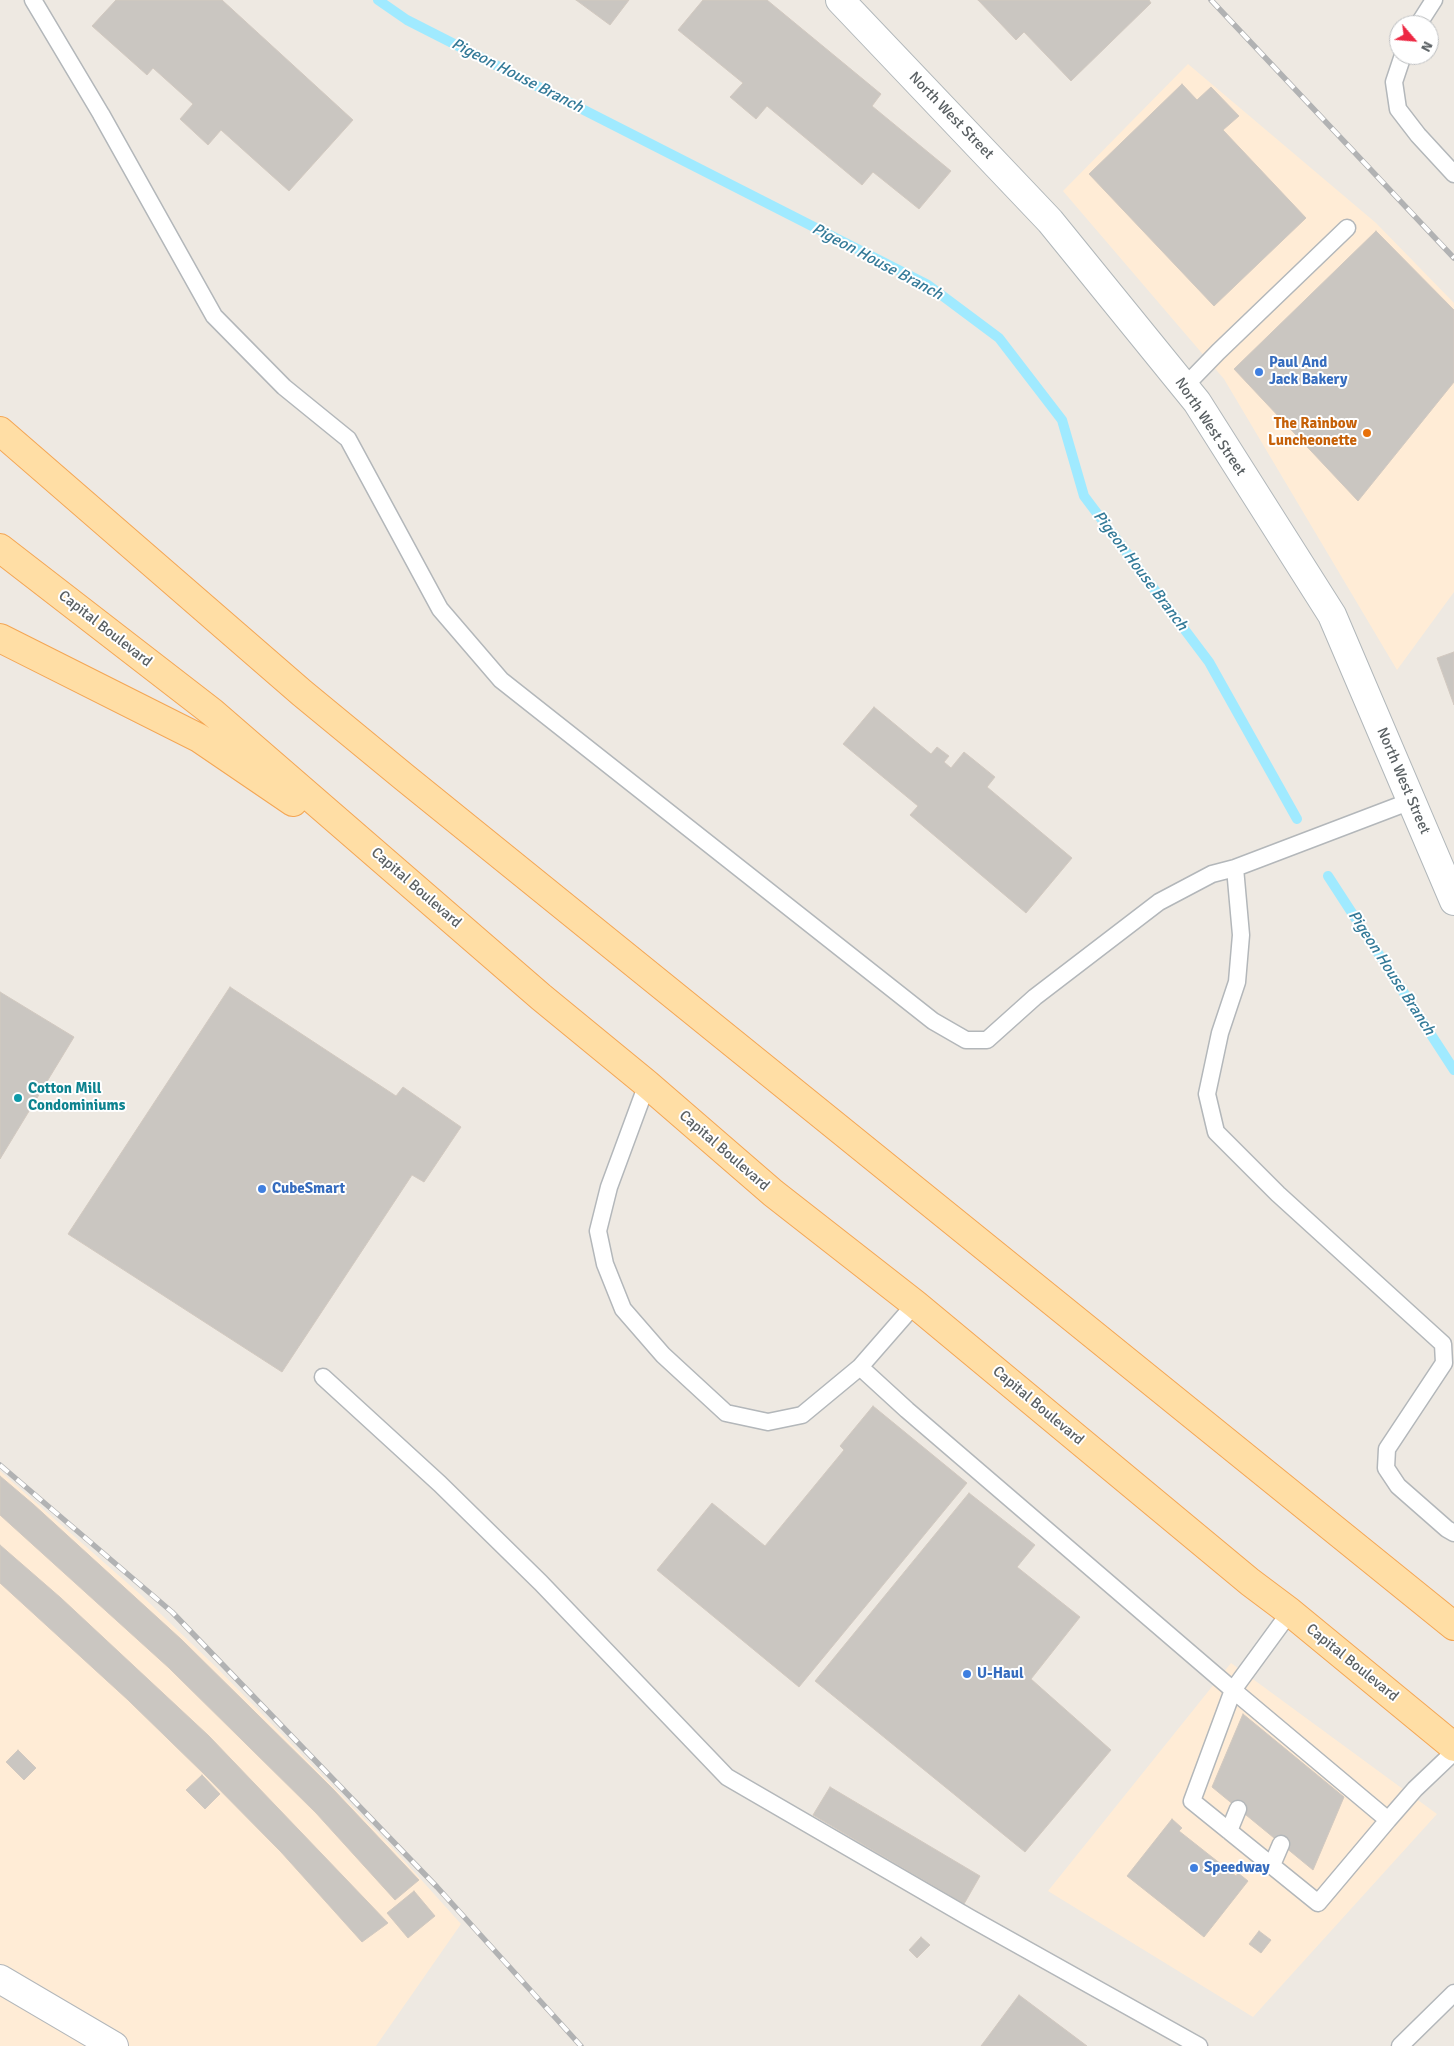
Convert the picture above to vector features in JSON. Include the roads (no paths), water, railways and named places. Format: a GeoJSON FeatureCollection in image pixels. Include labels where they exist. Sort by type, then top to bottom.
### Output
{"type":"FeatureCollection","features":[{"type":"Feature","properties":{"kind":"main road"},"geometry":{"type":"LineString","coordinates":[[0,430],[302,693],[404,777],[1454,1626]]}},
{"type":"Feature","properties":{"kind":"main road","name":"Capital Boulevard"},"geometry":{"type":"LineString","coordinates":[[0,548],[212,712],[541,997],[647,1084],[773,1193],[915,1304],[1242,1576],[1290,1612],[1454,1747]]}},
{"type":"Feature","properties":{"kind":"main road"},"geometry":{"type":"LineString","coordinates":[[0,638],[199,738],[397,873],[436,906]]}},
{"type":"Feature","properties":{"kind":"street","name":"North West Street"},"geometry":{"type":"LineString","coordinates":[[840,0],[1050,221],[1197,402],[1332,615],[1454,901]]}},
{"type":"Feature","properties":{"kind":"street"},"geometry":{"type":"LineString","coordinates":[[0,1980],[114,2046]]}},
{"type":"Feature","properties":{"kind":"lane"},"geometry":{"type":"LineString","coordinates":[[33,0],[101,114],[214,316],[284,387],[348,438],[440,609],[502,680],[933,1021],[966,1040],[987,1040],[1035,997],[1159,902],[1212,874],[1236,868],[1411,801]]}},
{"type":"Feature","properties":{"kind":"lane"},"geometry":{"type":"LineString","coordinates":[[1424,15],[1434,0]]}},
{"type":"Feature","properties":{"kind":"lane"},"geometry":{"type":"LineString","coordinates":[[1400,65],[1394,82],[1398,109],[1418,135],[1454,174]]}},
{"type":"Feature","properties":{"kind":"lane"},"geometry":{"type":"LineString","coordinates":[[1184,387],[1347,228]]}},
{"type":"Feature","properties":{"kind":"lane"},"geometry":{"type":"LineString","coordinates":[[1236,868],[1241,934],[1237,982],[1220,1033],[1207,1094],[1216,1132],[1278,1194],[1443,1344],[1444,1363],[1387,1449],[1386,1468],[1398,1486],[1454,1533]]}},
{"type":"Feature","properties":{"kind":"lane"},"geometry":{"type":"LineString","coordinates":[[647,1084],[609,1187],[598,1231],[605,1264],[623,1309],[663,1355],[726,1412],[768,1422],[802,1415],[860,1367],[915,1304]]}},
{"type":"Feature","properties":{"kind":"lane"},"geometry":{"type":"LineString","coordinates":[[860,1367],[907,1410],[1233,1690],[1271,1730],[1388,1820]]}},
{"type":"Feature","properties":{"kind":"lane"},"geometry":{"type":"LineString","coordinates":[[323,1377],[440,1484],[541,1583],[727,1778],[1199,2046]]}},
{"type":"Feature","properties":{"kind":"lane"},"geometry":{"type":"LineString","coordinates":[[1290,1612],[1233,1690],[1192,1801],[1318,1904],[1415,1789],[1454,1752]]}},
{"type":"Feature","properties":{"kind":"lane"},"geometry":{"type":"LineString","coordinates":[[1229,1831],[1238,1809]]}},
{"type":"Feature","properties":{"kind":"lane"},"geometry":{"type":"LineString","coordinates":[[1272,1865],[1281,1844]]}},
{"type":"Feature","properties":{"kind":"lane"},"geometry":{"type":"LineString","coordinates":[[1400,2046],[1454,1993]]}},
{"type":"Feature","properties":{"kind":"waterway","name":"Pigeon House Branch"},"geometry":{"type":"LineString","coordinates":[[378,0],[407,20],[928,285],[999,338],[1062,420],[1084,496],[1209,662],[1297,819]]}},
{"type":"Feature","properties":{"kind":"waterway","name":"Pigeon House Branch"},"geometry":{"type":"LineString","coordinates":[[1328,876],[1454,1070]]}},
{"type":"Feature","properties":{"kind":"railway"},"geometry":{"type":"LineString","coordinates":[[1211,0],[1454,258]]}},
{"type":"Feature","properties":{"kind":"railway"},"geometry":{"type":"LineString","coordinates":[[0,1465],[172,1612],[437,1887],[581,2046]]}},
{"type":"Feature","properties":{"kind":"place","name":"Paul And Jack Bakery"},"geometry":{"type":"Point","coordinates":[1259,372]}},
{"type":"Feature","properties":{"kind":"place","name":"The Rainbow Luncheonette"},"geometry":{"type":"Point","coordinates":[1367,433]}},
{"type":"Feature","properties":{"kind":"place","name":"Cotton Mill Condominiums"},"geometry":{"type":"Point","coordinates":[18,1098]}},
{"type":"Feature","properties":{"kind":"place","name":"CubeSmart"},"geometry":{"type":"Point","coordinates":[262,1189]}},
{"type":"Feature","properties":{"kind":"place","name":"U-Haul"},"geometry":{"type":"Point","coordinates":[967,1674]}},
{"type":"Feature","properties":{"kind":"place","name":"Speedway"},"geometry":{"type":"Point","coordinates":[1194,1868]}}]}
